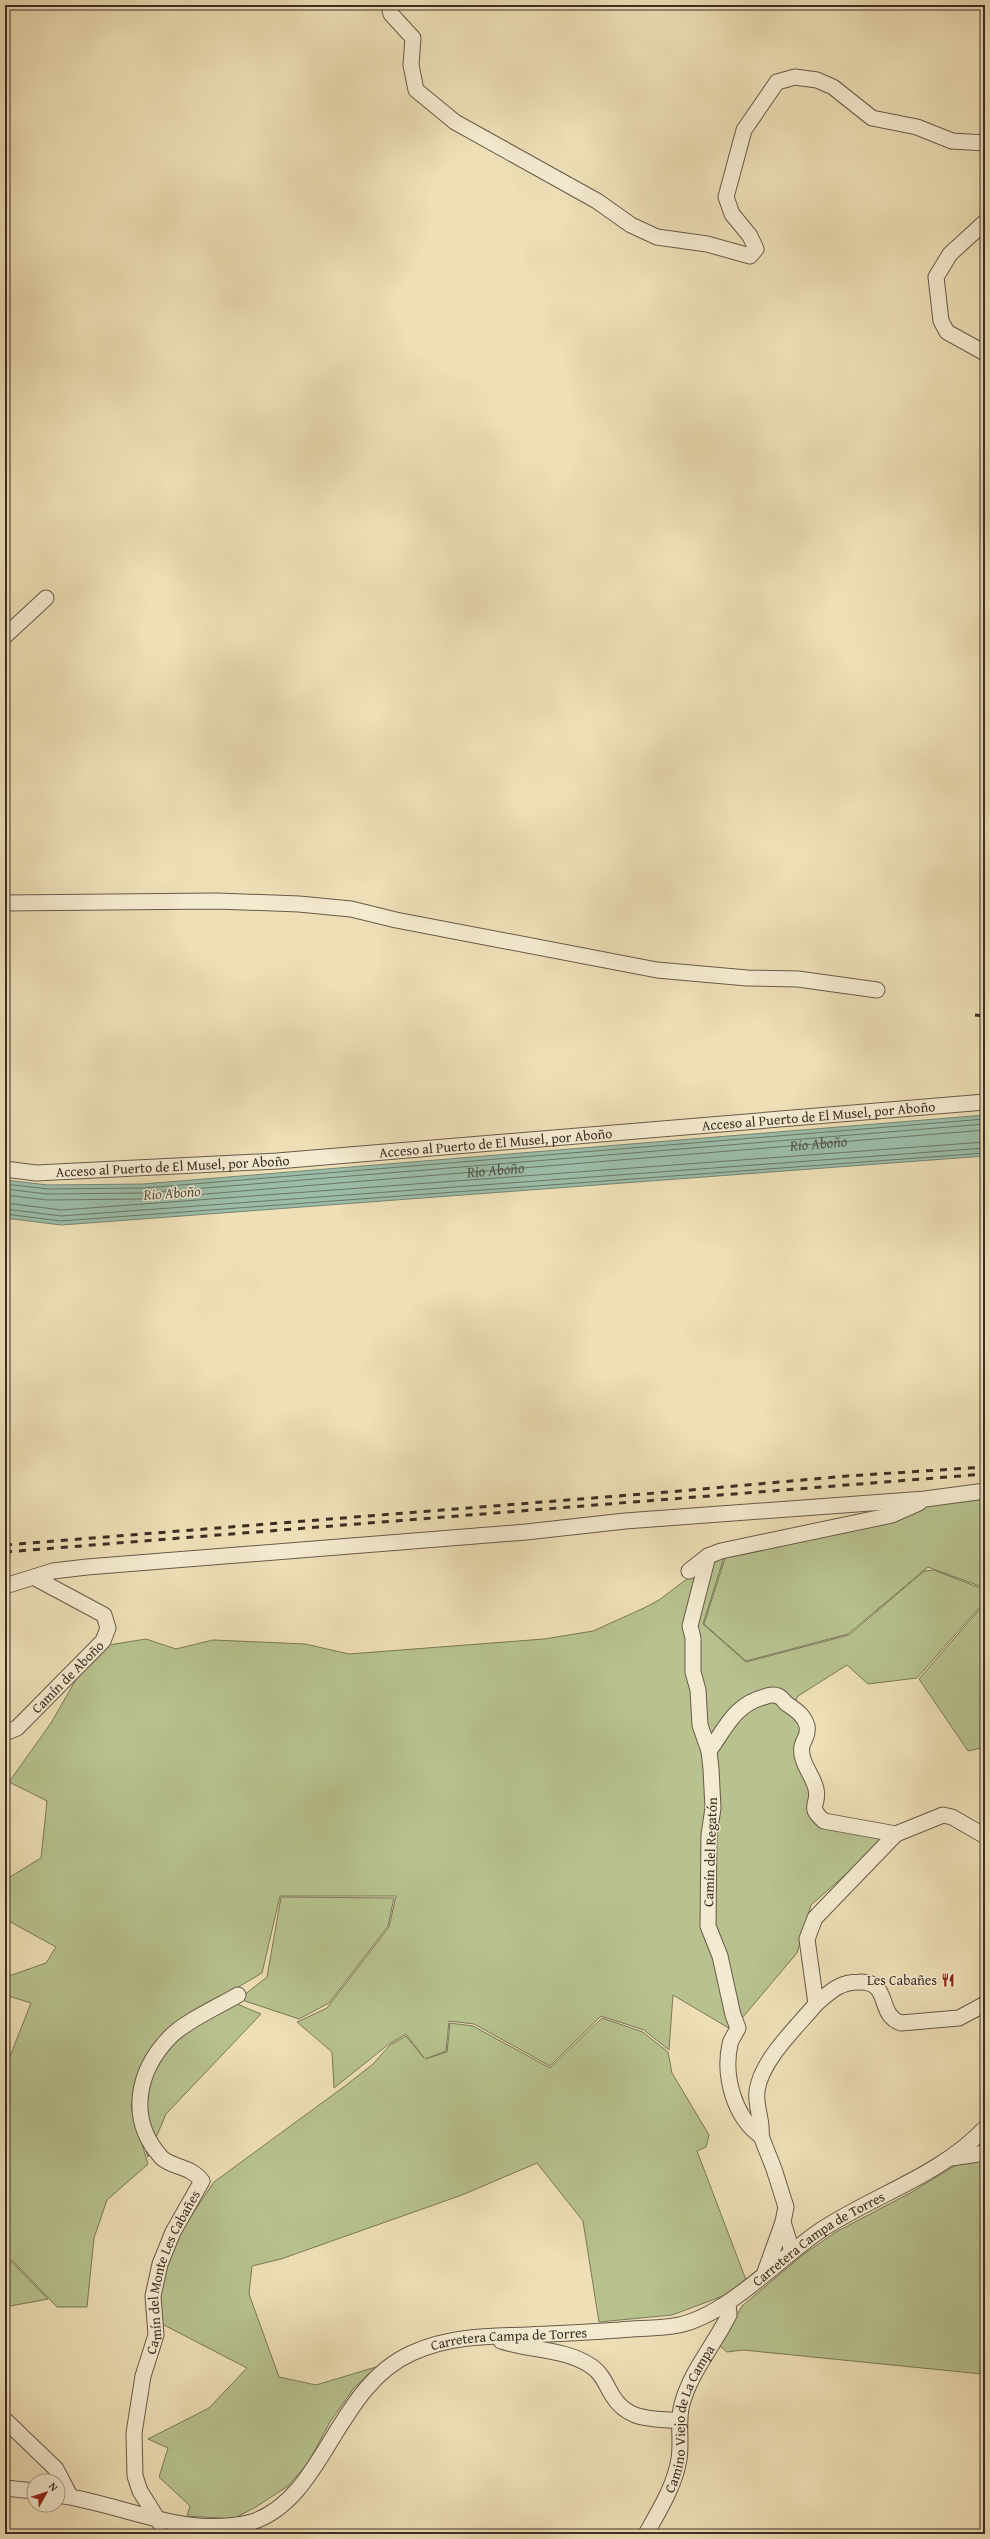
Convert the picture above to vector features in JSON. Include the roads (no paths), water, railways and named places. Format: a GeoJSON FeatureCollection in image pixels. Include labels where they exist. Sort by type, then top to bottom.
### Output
{"type":"FeatureCollection","features":[{"type":"Feature","properties":{"kind":"street"},"geometry":{"type":"LineString","coordinates":[[389,5],[391,14],[413,38],[411,66],[416,90],[455,122],[597,201],[630,225],[657,237],[706,244],[750,256],[756,249],[750,236],[732,214],[726,197],[744,130],[777,82],[796,77],[817,80],[833,88],[872,118],[917,127],[952,141],[985,143]]}},
{"type":"Feature","properties":{"kind":"street"},"geometry":{"type":"LineString","coordinates":[[985,222],[950,254],[936,277],[941,321],[946,332],[985,353]]}},
{"type":"Feature","properties":{"kind":"street"},"geometry":{"type":"LineString","coordinates":[[5,636],[46,598]]}},
{"type":"Feature","properties":{"kind":"street"},"geometry":{"type":"LineString","coordinates":[[5,904],[217,901],[299,904],[344,908],[657,970],[747,978],[798,979],[877,990]]}},
{"type":"Feature","properties":{"kind":"street","name":"Acceso al Puerto de El Musel, por Aboño"},"geometry":{"type":"LineString","coordinates":[[5,1169],[36,1173],[277,1161],[985,1102]]}},
{"type":"Feature","properties":{"kind":"street"},"geometry":{"type":"LineString","coordinates":[[5,1586],[53,1572],[86,1567],[495,1535],[625,1521],[925,1499],[985,1491]]}},
{"type":"Feature","properties":{"kind":"street"},"geometry":{"type":"LineString","coordinates":[[689,1571],[708,1556],[729,1549],[892,1515],[910,1509],[925,1499]]}},
{"type":"Feature","properties":{"kind":"street","name":"Camín del Regatón"},"geometry":{"type":"LineString","coordinates":[[708,1556],[690,1626],[693,1638],[693,1672],[698,1690],[700,1725],[709,1751],[713,1808],[709,1835],[708,1926],[720,1956],[733,2015],[738,2028],[730,2043],[729,2085],[734,2099],[752,2130],[761,2136]]}},
{"type":"Feature","properties":{"kind":"street","name":"Camín de Aboño"},"geometry":{"type":"LineString","coordinates":[[5,1733],[17,1728],[103,1642],[108,1628],[104,1615],[35,1578]]}},
{"type":"Feature","properties":{"kind":"street"},"geometry":{"type":"LineString","coordinates":[[709,1751],[726,1723],[739,1709],[752,1699],[772,1694],[780,1696],[804,1718],[807,1725],[808,1734],[802,1746],[808,1771],[817,1791],[813,1806],[815,1814],[824,1821],[896,1834]]}},
{"type":"Feature","properties":{"kind":"street"},"geometry":{"type":"LineString","coordinates":[[816,2004],[807,1939],[814,1918],[896,1834],[943,1815],[952,1817],[985,1836]]}},
{"type":"Feature","properties":{"kind":"street"},"geometry":{"type":"LineString","coordinates":[[765,2273],[783,2222],[786,2207],[774,2169],[761,2136],[762,2125],[757,2107],[757,2090],[762,2075],[774,2054],[816,2004],[837,1986],[848,1982],[868,1982],[876,1985],[880,1991],[889,2015],[894,2020],[901,2023],[959,2018],[985,2004]]}},
{"type":"Feature","properties":{"kind":"street","name":"Camín del Monte Les Cabañes"},"geometry":{"type":"LineString","coordinates":[[160,2524],[140,2491],[135,2476],[134,2434],[143,2376],[156,2335],[153,2296],[160,2264],[173,2232],[202,2181],[196,2172],[162,2158],[149,2141],[138,2108],[141,2084],[150,2065],[170,2036],[238,1995]]}},
{"type":"Feature","properties":{"kind":"street","name":"Carretera Campa de Torres"},"geometry":{"type":"LineString","coordinates":[[66,2496],[160,2524],[224,2528],[254,2521],[282,2504],[304,2480],[341,2422],[379,2374],[406,2356],[432,2344],[485,2336],[531,2335],[680,2325],[728,2303],[792,2251],[848,2214],[951,2158],[985,2128]]}},
{"type":"Feature","properties":{"kind":"street"},"geometry":{"type":"LineString","coordinates":[[951,2158],[985,2153]]}},
{"type":"Feature","properties":{"kind":"street"},"geometry":{"type":"LineString","coordinates":[[783,2222],[792,2251]]}},
{"type":"Feature","properties":{"kind":"street","name":"Camino Viejo de La Campa"},"geometry":{"type":"LineString","coordinates":[[646,2534],[664,2502],[679,2460],[681,2437],[679,2422],[682,2404],[692,2376],[722,2329],[729,2315],[728,2303]]}},
{"type":"Feature","properties":{"kind":"street"},"geometry":{"type":"LineString","coordinates":[[485,2336],[509,2344],[552,2351],[584,2362],[602,2376],[619,2405],[630,2413],[642,2419],[679,2422]]}},
{"type":"Feature","properties":{"kind":"street"},"geometry":{"type":"LineString","coordinates":[[5,2420],[56,2469],[57,2473]]}},
{"type":"Feature","properties":{"kind":"street"},"geometry":{"type":"LineString","coordinates":[[5,2488],[26,2490]]}},
{"type":"Feature","properties":{"kind":"water","name":"Rio Aboño"},"geometry":{"type":"Polygon","coordinates":[[[985,1115],[985,1156],[61,1225],[5,1218],[5,1180],[48,1185],[143,1184],[985,1115]]]}},
{"type":"Feature","properties":{"kind":"railway"},"geometry":{"type":"LineString","coordinates":[[975,1015],[985,1016]]}},
{"type":"Feature","properties":{"kind":"railway"},"geometry":{"type":"LineString","coordinates":[[5,1545],[668,1492],[847,1476],[985,1467]]}},
{"type":"Feature","properties":{"kind":"railway"},"geometry":{"type":"LineString","coordinates":[[5,1552],[985,1474]]}},
{"type":"Feature","properties":{"kind":"place","name":"Les Cabañes"},"geometry":{"type":"Point","coordinates":[948,1980]}}]}
